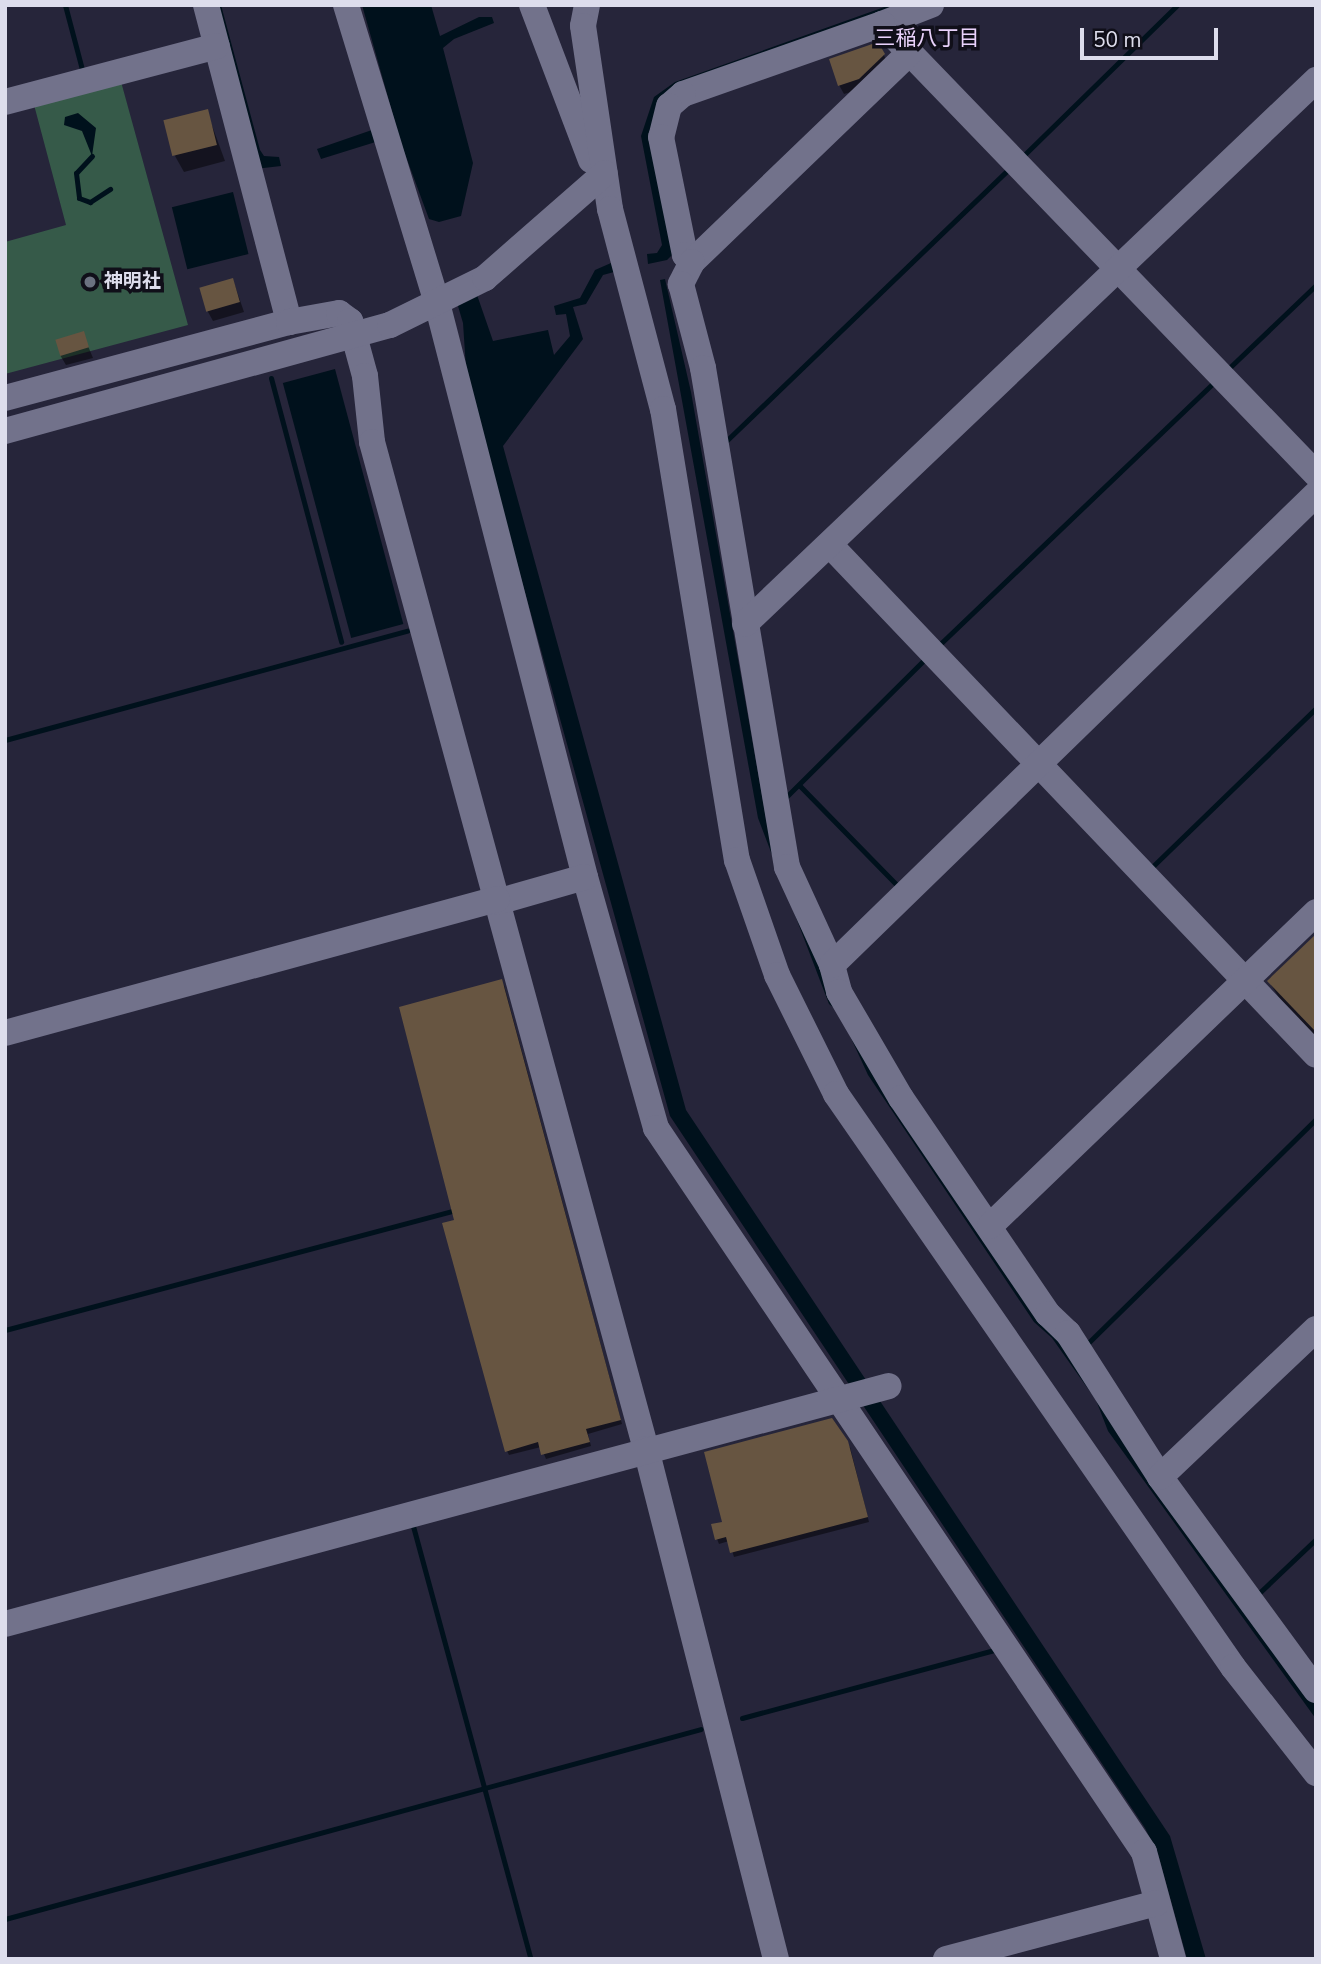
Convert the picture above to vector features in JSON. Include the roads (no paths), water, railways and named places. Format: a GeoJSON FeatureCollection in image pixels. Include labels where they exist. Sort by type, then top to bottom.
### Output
{"type":"FeatureCollection","features":[{"type":"Feature","properties":{"kind":"street"},"geometry":{"type":"LineString","coordinates":[[206,5],[289,321]]}},
{"type":"Feature","properties":{"kind":"street"},"geometry":{"type":"LineString","coordinates":[[345,5],[383,133],[443,300],[585,877],[656,1128],[1144,1852],[1172,1959]]}},
{"type":"Feature","properties":{"kind":"street"},"geometry":{"type":"LineString","coordinates":[[531,5],[601,176],[663,409],[737,860],[777,975],[836,1094],[1233,1667],[1316,1773]]}},
{"type":"Feature","properties":{"kind":"street"},"geometry":{"type":"LineString","coordinates":[[587,5],[583,26],[601,176]]}},
{"type":"Feature","properties":{"kind":"street"},"geometry":{"type":"LineString","coordinates":[[692,262],[685,255],[661,137],[669,106],[683,94],[931,5]]}},
{"type":"Feature","properties":{"kind":"street"},"geometry":{"type":"LineString","coordinates":[[882,24],[1316,474]]}},
{"type":"Feature","properties":{"kind":"street"},"geometry":{"type":"LineString","coordinates":[[5,102],[217,46]]}},
{"type":"Feature","properties":{"kind":"street"},"geometry":{"type":"LineString","coordinates":[[909,53],[692,262],[681,284],[702,368],[787,867],[832,965],[839,992],[901,1098],[1048,1314],[1113,1398],[1123,1423],[1160,1477],[1316,1690]]}},
{"type":"Feature","properties":{"kind":"street"},"geometry":{"type":"LineString","coordinates":[[745,624],[1316,80]]}},
{"type":"Feature","properties":{"kind":"street"},"geometry":{"type":"LineString","coordinates":[[5,431],[355,337],[443,300],[485,278],[601,176]]}},
{"type":"Feature","properties":{"kind":"street"},"geometry":{"type":"LineString","coordinates":[[5,398],[289,321],[339,313],[350,320],[365,376],[372,442],[646,1449],[776,1959]]}},
{"type":"Feature","properties":{"kind":"street"},"geometry":{"type":"LineString","coordinates":[[832,965],[1316,494]]}},
{"type":"Feature","properties":{"kind":"street"},"geometry":{"type":"LineString","coordinates":[[830,545],[1316,1055]]}},
{"type":"Feature","properties":{"kind":"street"},"geometry":{"type":"LineString","coordinates":[[5,1033],[585,877]]}},
{"type":"Feature","properties":{"kind":"street"},"geometry":{"type":"LineString","coordinates":[[990,1226],[1316,912]]}},
{"type":"Feature","properties":{"kind":"street"},"geometry":{"type":"LineString","coordinates":[[1160,1477],[1316,1329]]}},
{"type":"Feature","properties":{"kind":"street"},"geometry":{"type":"LineString","coordinates":[[5,1624],[646,1449],[889,1386]]}},
{"type":"Feature","properties":{"kind":"street"},"geometry":{"type":"LineString","coordinates":[[946,1959],[1157,1903]]}},
{"type":"Feature","properties":{"kind":"water"},"geometry":{"type":"Polygon","coordinates":[[[212,5],[221,5],[260,150],[264,156],[279,157],[281,166],[255,169],[212,5]]]}},
{"type":"Feature","properties":{"kind":"water"},"geometry":{"type":"Polygon","coordinates":[[[362,5],[431,5],[440,36],[479,17],[492,17],[494,23],[454,39],[443,48],[473,163],[461,216],[439,222],[429,219],[398,135],[321,159],[317,149],[395,122],[362,5]]]}},
{"type":"Feature","properties":{"kind":"water"},"geometry":{"type":"Polygon","coordinates":[[[890,5],[914,5],[667,96],[674,253],[667,260],[648,264],[647,254],[657,253],[662,245],[641,136],[654,97],[675,82],[890,5]]]}},
{"type":"Feature","properties":{"kind":"water"},"geometry":{"type":"Polygon","coordinates":[[[78,113],[96,128],[92,156],[82,131],[64,125],[65,117],[78,113]]]}},
{"type":"Feature","properties":{"kind":"water"},"geometry":{"type":"Polygon","coordinates":[[[233,192],[248,254],[187,269],[172,207],[233,192]]]}},
{"type":"Feature","properties":{"kind":"water"},"geometry":{"type":"Polygon","coordinates":[[[611,263],[614,272],[603,275],[586,304],[573,307],[583,339],[503,446],[686,1110],[1170,1836],[1206,1959],[1187,1959],[1158,1854],[1145,1828],[670,1116],[467,383],[463,323],[455,296],[476,292],[493,341],[548,330],[554,355],[570,336],[566,314],[556,315],[554,306],[580,298],[595,270],[611,263]]]}},
{"type":"Feature","properties":{"kind":"water"},"geometry":{"type":"Polygon","coordinates":[[[665,279],[691,392],[767,824],[836,998],[1316,1699],[1316,1719],[1108,1431],[1096,1400],[1052,1338],[1034,1322],[868,1075],[839,1012],[829,1004],[758,818],[660,280],[665,279]]]}},
{"type":"Feature","properties":{"kind":"water"},"geometry":{"type":"Polygon","coordinates":[[[335,369],[403,624],[351,638],[283,383],[335,369]]]}},
{"type":"Feature","properties":{"kind":"waterway"},"geometry":{"type":"LineString","coordinates":[[65,5],[83,73]]}},
{"type":"Feature","properties":{"kind":"waterway"},"geometry":{"type":"LineString","coordinates":[[1022,157],[1177,5]]}},
{"type":"Feature","properties":{"kind":"waterway"},"geometry":{"type":"LineString","coordinates":[[92,156],[76,173],[79,198],[90,202],[110,189]]}},
{"type":"Feature","properties":{"kind":"waterway"},"geometry":{"type":"LineString","coordinates":[[724,443],[1009,169]]}},
{"type":"Feature","properties":{"kind":"waterway"},"geometry":{"type":"LineString","coordinates":[[1227,370],[1316,285]]}},
{"type":"Feature","properties":{"kind":"waterway"},"geometry":{"type":"LineString","coordinates":[[271,378],[341,642]]}},
{"type":"Feature","properties":{"kind":"waterway"},"geometry":{"type":"LineString","coordinates":[[938,646],[1216,380]]}},
{"type":"Feature","properties":{"kind":"waterway"},"geometry":{"type":"LineString","coordinates":[[5,740],[407,631]]}},
{"type":"Feature","properties":{"kind":"waterway"},"geometry":{"type":"LineString","coordinates":[[785,798],[927,657]]}},
{"type":"Feature","properties":{"kind":"waterway"},"geometry":{"type":"LineString","coordinates":[[1153,866],[1316,708]]}},
{"type":"Feature","properties":{"kind":"waterway"},"geometry":{"type":"LineString","coordinates":[[799,785],[899,887]]}},
{"type":"Feature","properties":{"kind":"waterway"},"geometry":{"type":"LineString","coordinates":[[1086,1345],[1316,1119]]}},
{"type":"Feature","properties":{"kind":"waterway"},"geometry":{"type":"LineString","coordinates":[[5,1330],[457,1210]]}},
{"type":"Feature","properties":{"kind":"waterway"},"geometry":{"type":"LineString","coordinates":[[413,1526],[531,1959]]}},
{"type":"Feature","properties":{"kind":"waterway"},"geometry":{"type":"LineString","coordinates":[[1257,1595],[1316,1539]]}},
{"type":"Feature","properties":{"kind":"waterway"},"geometry":{"type":"LineString","coordinates":[[742,1718],[997,1649]]}},
{"type":"Feature","properties":{"kind":"waterway"},"geometry":{"type":"LineString","coordinates":[[5,1919],[701,1729]]}},
{"type":"Feature","properties":{"kind":"place","name":"神明社"},"geometry":{"type":"Point","coordinates":[90,282]}},
{"type":"Feature","properties":{"kind":"district","name":"三稲八丁目"},"geometry":{"type":"Point","coordinates":[927,38]}}]}
